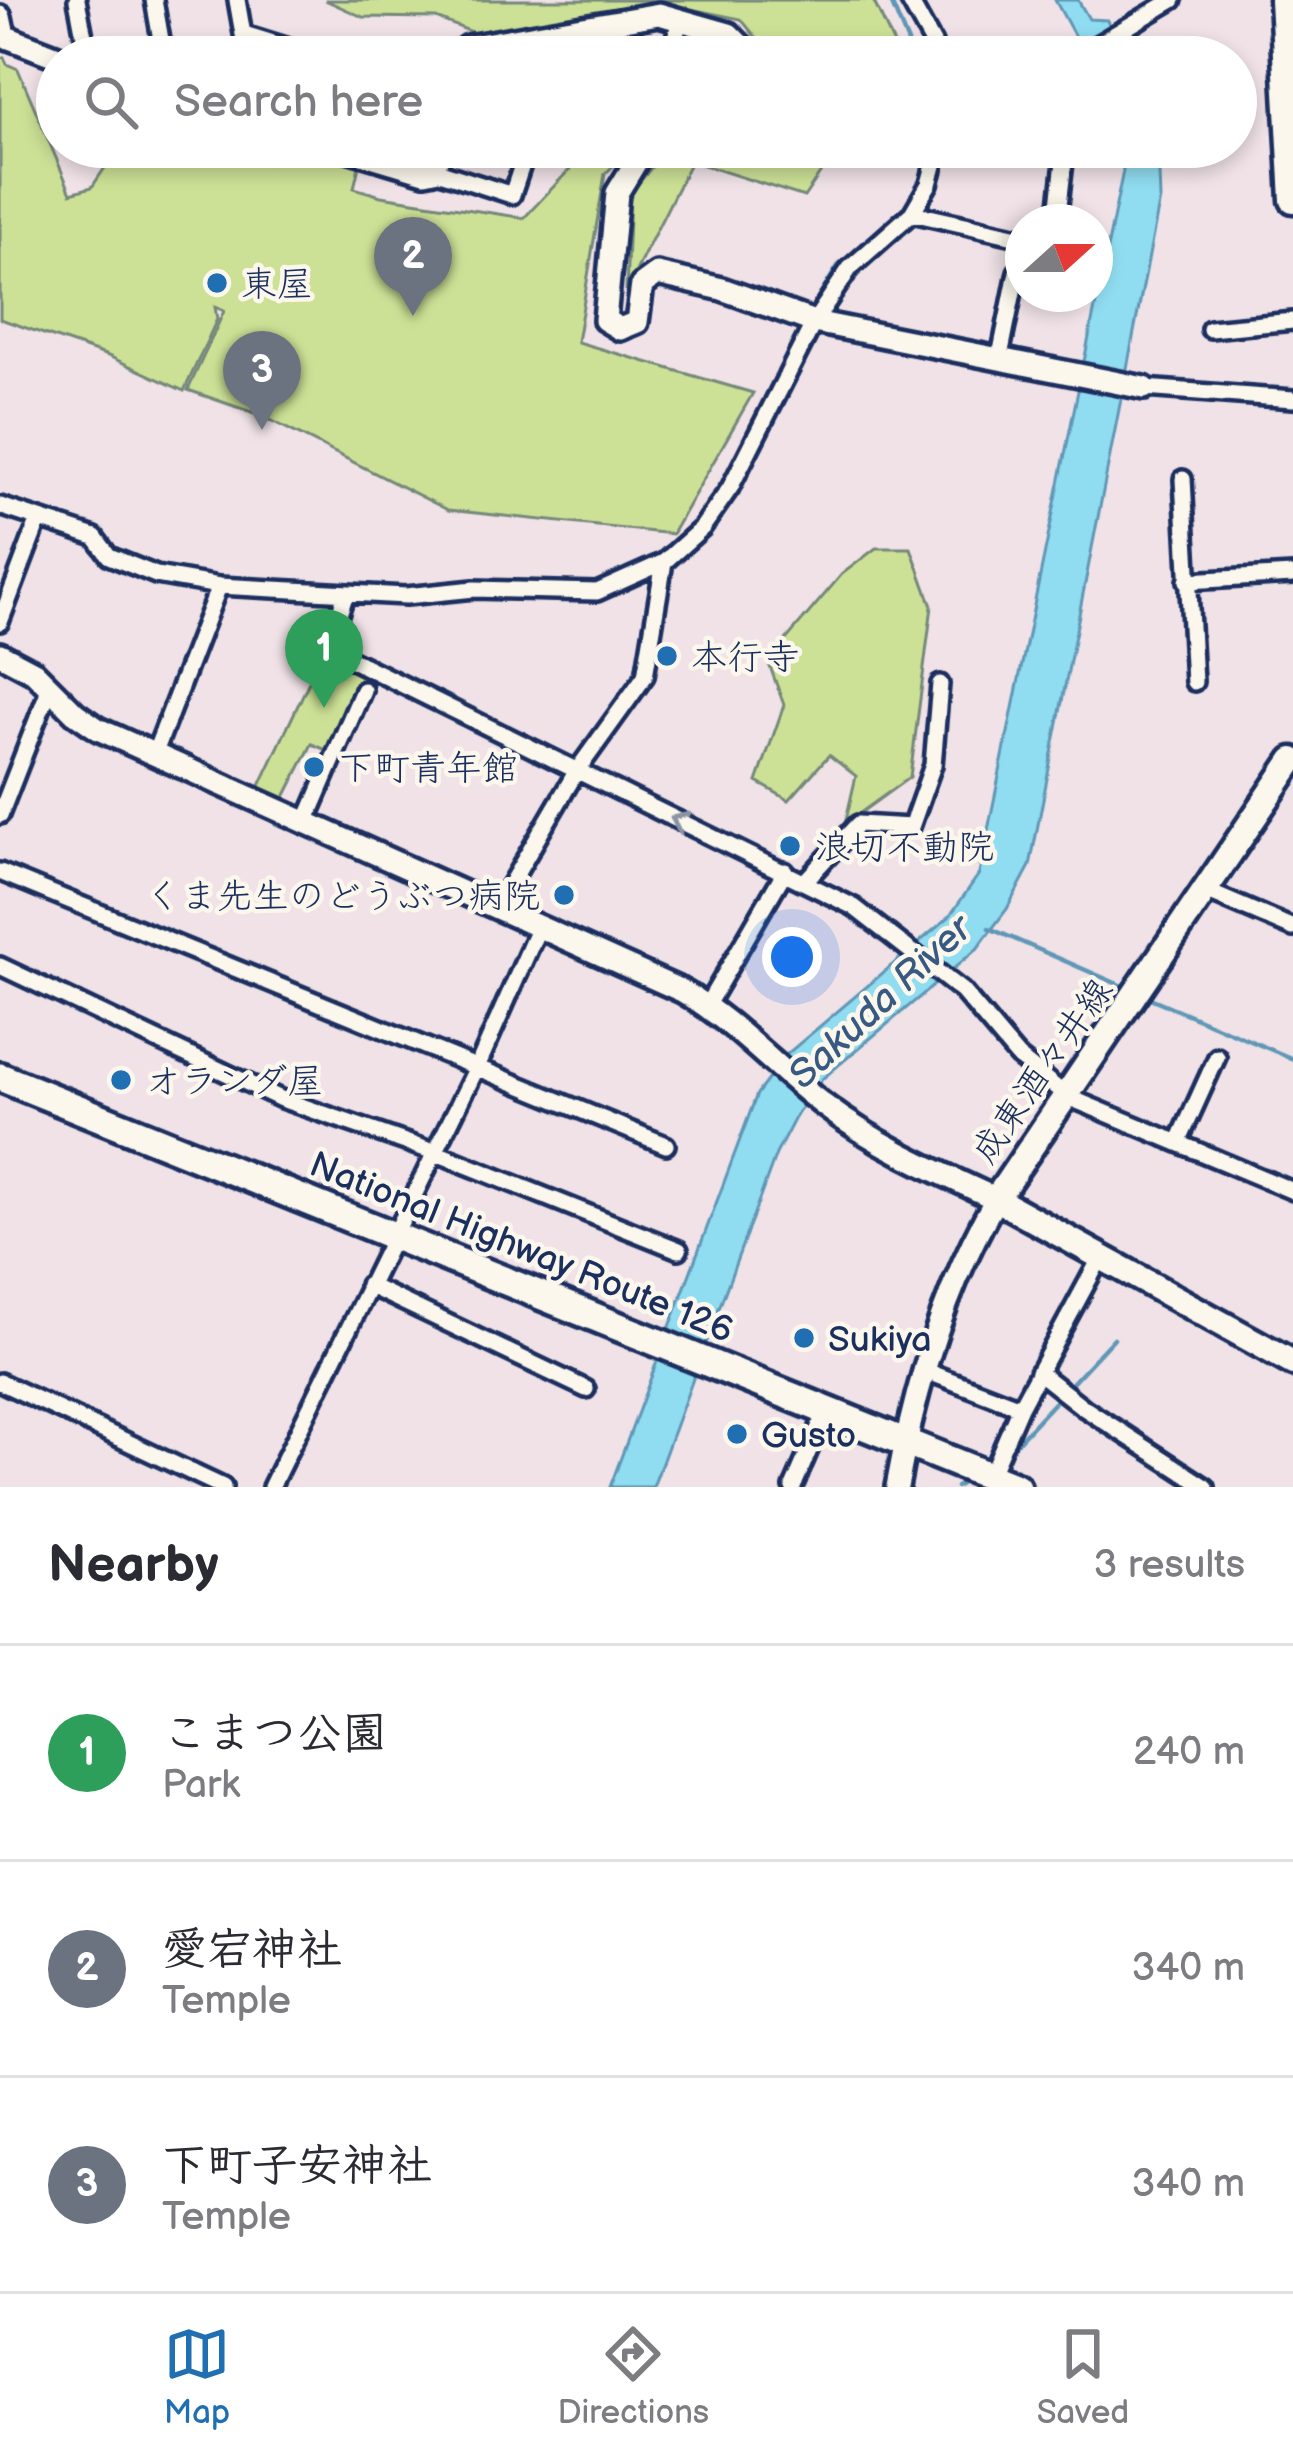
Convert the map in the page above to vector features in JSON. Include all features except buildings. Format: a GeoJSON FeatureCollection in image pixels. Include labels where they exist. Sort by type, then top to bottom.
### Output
{"type":"FeatureCollection","features":[{"type":"Feature","properties":{"kind":"highway","name":"National Highway Route 126"},"geometry":{"type":"LineString","coordinates":[[0,1077],[722,1366],[997,1484]]}},
{"type":"Feature","properties":{"kind":"main road"},"geometry":{"type":"LineString","coordinates":[[1282,0],[1293,197]]}},
{"type":"Feature","properties":{"kind":"main road","name":"成東酒々井線"},"geometry":{"type":"LineString","coordinates":[[1290,771],[996,1199],[1293,1363]]}},
{"type":"Feature","properties":{"kind":"street"},"geometry":{"type":"LineString","coordinates":[[77,0],[84,36]]}},
{"type":"Feature","properties":{"kind":"street"},"geometry":{"type":"LineString","coordinates":[[154,0],[160,36]]}},
{"type":"Feature","properties":{"kind":"street"},"geometry":{"type":"LineString","coordinates":[[237,0],[244,34],[250,36]]}},
{"type":"Feature","properties":{"kind":"street"},"geometry":{"type":"LineString","coordinates":[[909,0],[929,36]]}},
{"type":"Feature","properties":{"kind":"street"},"geometry":{"type":"LineString","coordinates":[[1111,36],[1173,0]]}},
{"type":"Feature","properties":{"kind":"street"},"geometry":{"type":"LineString","coordinates":[[525,36],[659,14],[732,36]]}},
{"type":"Feature","properties":{"kind":"street"},"geometry":{"type":"LineString","coordinates":[[675,36],[681,18]]}},
{"type":"Feature","properties":{"kind":"street"},"geometry":{"type":"LineString","coordinates":[[0,19],[4,36],[36,48]]}},
{"type":"Feature","properties":{"kind":"street"},"geometry":{"type":"LineString","coordinates":[[560,36],[562,29]]}},
{"type":"Feature","properties":{"kind":"street"},"geometry":{"type":"LineString","coordinates":[[412,168],[434,170],[512,194],[521,168]]}},
{"type":"Feature","properties":{"kind":"street"},"geometry":{"type":"LineString","coordinates":[[632,168],[617,193],[604,320],[620,329],[637,322],[642,285],[657,274],[722,289],[808,320],[1064,374],[1144,388],[1293,399]]}},
{"type":"Feature","properties":{"kind":"street"},"geometry":{"type":"LineString","coordinates":[[0,506],[102,547],[156,575],[219,586],[406,596],[474,590],[597,592],[664,562],[702,528],[730,488],[808,320],[850,268],[912,213],[933,168]]}},
{"type":"Feature","properties":{"kind":"street"},"geometry":{"type":"LineString","coordinates":[[1059,204],[1063,168]]}},
{"type":"Feature","properties":{"kind":"street"},"geometry":{"type":"LineString","coordinates":[[912,213],[1005,234]]}},
{"type":"Feature","properties":{"kind":"street"},"geometry":{"type":"LineString","coordinates":[[999,361],[1009,312]]}},
{"type":"Feature","properties":{"kind":"street"},"geometry":{"type":"LineString","coordinates":[[1210,329],[1293,321]]}},
{"type":"Feature","properties":{"kind":"street"},"geometry":{"type":"LineString","coordinates":[[1183,479],[1194,682]]}},
{"type":"Feature","properties":{"kind":"street"},"geometry":{"type":"LineString","coordinates":[[0,622],[38,524]]}},
{"type":"Feature","properties":{"kind":"street"},"geometry":{"type":"LineString","coordinates":[[496,907],[576,772],[645,676],[664,562]]}},
{"type":"Feature","properties":{"kind":"street"},"geometry":{"type":"LineString","coordinates":[[1187,581],[1293,574]]}},
{"type":"Feature","properties":{"kind":"street"},"geometry":{"type":"LineString","coordinates":[[154,755],[219,586]]}},
{"type":"Feature","properties":{"kind":"street"},"geometry":{"type":"LineString","coordinates":[[346,592],[328,648],[806,880],[896,937],[962,991],[1018,1057],[1068,1096],[1293,1191]]}},
{"type":"Feature","properties":{"kind":"street"},"geometry":{"type":"LineString","coordinates":[[0,654],[34,672],[98,729],[706,1005],[826,1107],[930,1168],[996,1199],[952,1285],[905,1442],[897,1487]]}},
{"type":"Feature","properties":{"kind":"street"},"geometry":{"type":"LineString","coordinates":[[806,880],[858,824],[911,827],[933,765],[940,684]]}},
{"type":"Feature","properties":{"kind":"street"},"geometry":{"type":"LineString","coordinates":[[1,807],[50,687]]}},
{"type":"Feature","properties":{"kind":"street"},"geometry":{"type":"LineString","coordinates":[[306,822],[363,690]]}},
{"type":"Feature","properties":{"kind":"street"},"geometry":{"type":"LineString","coordinates":[[706,1005],[785,871]]}},
{"type":"Feature","properties":{"kind":"street"},"geometry":{"type":"LineString","coordinates":[[0,872],[666,1145]]}},
{"type":"Feature","properties":{"kind":"street"},"geometry":{"type":"LineString","coordinates":[[1206,891],[1293,928]]}},
{"type":"Feature","properties":{"kind":"street"},"geometry":{"type":"LineString","coordinates":[[271,1487],[478,1065],[539,927]]}},
{"type":"Feature","properties":{"kind":"street"},"geometry":{"type":"LineString","coordinates":[[0,966],[281,1099],[434,1151],[679,1250]]}},
{"type":"Feature","properties":{"kind":"street"},"geometry":{"type":"LineString","coordinates":[[1178,1143],[1217,1057]]}},
{"type":"Feature","properties":{"kind":"street"},"geometry":{"type":"LineString","coordinates":[[997,1484],[1020,1407],[1102,1256]]}},
{"type":"Feature","properties":{"kind":"street"},"geometry":{"type":"LineString","coordinates":[[368,1285],[586,1389]]}},
{"type":"Feature","properties":{"kind":"street"},"geometry":{"type":"LineString","coordinates":[[926,1371],[1020,1407]]}},
{"type":"Feature","properties":{"kind":"street"},"geometry":{"type":"LineString","coordinates":[[1037,1372],[1206,1487]]}},
{"type":"Feature","properties":{"kind":"street"},"geometry":{"type":"LineString","coordinates":[[0,1382],[223,1487]]}},
{"type":"Feature","properties":{"kind":"street"},"geometry":{"type":"LineString","coordinates":[[793,1487],[827,1409]]}},
{"type":"Feature","properties":{"kind":"green space"},"geometry":{"type":"Polygon","coordinates":[[[325,0],[873,0],[890,36],[755,36],[741,19],[656,2],[474,33],[436,18],[363,17],[325,0]]]}},
{"type":"Feature","properties":{"kind":"green space"},"geometry":{"type":"Polygon","coordinates":[[[0,58],[18,69],[36,111],[36,168],[60,168],[71,193],[92,187],[105,168],[359,168],[354,188],[524,218],[571,168],[611,168],[605,174],[577,342],[753,393],[672,534],[448,510],[260,415],[188,390],[224,311],[215,307],[217,319],[184,391],[108,356],[0,319],[0,58]]]}},
{"type":"Feature","properties":{"kind":"green space"},"geometry":{"type":"Polygon","coordinates":[[[651,168],[688,168],[626,291],[630,194],[651,168]]]}},
{"type":"Feature","properties":{"kind":"green space"},"geometry":{"type":"Polygon","coordinates":[[[713,168],[824,168],[804,197],[713,168]]]}},
{"type":"Feature","properties":{"kind":"green space"},"geometry":{"type":"Polygon","coordinates":[[[876,548],[911,548],[932,606],[910,777],[845,824],[856,776],[829,755],[789,800],[757,782],[784,705],[768,661],[842,574],[876,548]]]}},
{"type":"Feature","properties":{"kind":"green space"},"geometry":{"type":"Polygon","coordinates":[[[323,652],[366,672],[331,752],[312,744],[282,803],[257,792],[323,652]]]}},
{"type":"Feature","properties":{"kind":"water"},"geometry":{"type":"Polygon","coordinates":[[[1055,0],[1078,0],[1089,19],[1107,20],[1116,36],[1075,36],[1055,0]]]}},
{"type":"Feature","properties":{"kind":"water","name":"Sakuda River"},"geometry":{"type":"Polygon","coordinates":[[[1123,168],[1159,168],[1160,199],[1030,866],[1007,909],[977,949],[822,1079],[798,1112],[776,1154],[653,1487],[610,1487],[757,1094],[787,1054],[949,917],[979,874],[1094,312],[1113,312],[1113,220],[1123,168]]]}},
{"type":"Feature","properties":{"kind":"waterway"},"geometry":{"type":"LineString","coordinates":[[890,0],[905,36]]}},
{"type":"Feature","properties":{"kind":"waterway"},"geometry":{"type":"LineString","coordinates":[[918,188],[923,168]]}},
{"type":"Feature","properties":{"kind":"waterway"},"geometry":{"type":"LineString","coordinates":[[809,313],[838,266],[888,224]]}},
{"type":"Feature","properties":{"kind":"waterway"},"geometry":{"type":"LineString","coordinates":[[756,421],[803,323]]}},
{"type":"Feature","properties":{"kind":"waterway"},"geometry":{"type":"LineString","coordinates":[[39,527],[91,544]]}},
{"type":"Feature","properties":{"kind":"waterway"},"geometry":{"type":"LineString","coordinates":[[655,558],[674,543]]}},
{"type":"Feature","properties":{"kind":"waterway","name":"Sakuda River"},"geometry":{"type":"LineString","coordinates":[[989,928],[1127,988]]}},
{"type":"Feature","properties":{"kind":"waterway"},"geometry":{"type":"LineString","coordinates":[[1143,995],[1293,1059]]}},
{"type":"Feature","properties":{"kind":"waterway"},"geometry":{"type":"LineString","coordinates":[[1008,1452],[1114,1338]]}},
{"type":"Feature","properties":{"kind":"waterway"},"geometry":{"type":"LineString","coordinates":[[956,1487],[965,1481]]}},
{"type":"Feature","properties":{"kind":"place","name":"東屋"},"geometry":{"type":"Point","coordinates":[217,283]}},
{"type":"Feature","properties":{"kind":"place","name":"愛宕神社"},"geometry":{"type":"Point","coordinates":[413,316]}},
{"type":"Feature","properties":{"kind":"place","name":"下町子安神社"},"geometry":{"type":"Point","coordinates":[262,430]}},
{"type":"Feature","properties":{"kind":"place","name":"本行寺"},"geometry":{"type":"Point","coordinates":[667,656]}},
{"type":"Feature","properties":{"kind":"place","name":"こまつ公園"},"geometry":{"type":"Point","coordinates":[324,708]}},
{"type":"Feature","properties":{"kind":"place","name":"下町青年館"},"geometry":{"type":"Point","coordinates":[314,767]}},
{"type":"Feature","properties":{"kind":"place","name":"浪切不動院"},"geometry":{"type":"Point","coordinates":[790,846]}},
{"type":"Feature","properties":{"kind":"place","name":"くま先生のどうぶつ病院"},"geometry":{"type":"Point","coordinates":[564,895]}},
{"type":"Feature","properties":{"kind":"place","name":"オランダ屋"},"geometry":{"type":"Point","coordinates":[121,1080]}},
{"type":"Feature","properties":{"kind":"place","name":"Sukiya"},"geometry":{"type":"Point","coordinates":[804,1338]}},
{"type":"Feature","properties":{"kind":"place","name":"Gusto"},"geometry":{"type":"Point","coordinates":[737,1434]}}]}
